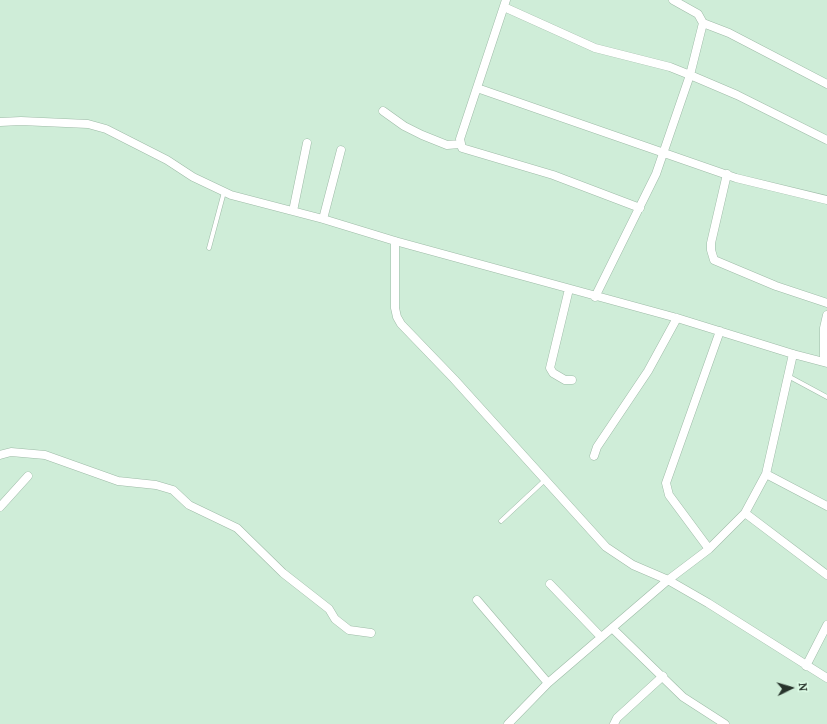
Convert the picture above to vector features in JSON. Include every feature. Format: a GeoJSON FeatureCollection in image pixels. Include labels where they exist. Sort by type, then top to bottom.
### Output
{"type":"FeatureCollection","features":[{"type":"Feature","properties":{"kind":"street"},"geometry":{"type":"LineString","coordinates":[[673,0],[698,14],[703,22],[735,36],[827,84]]}},
{"type":"Feature","properties":{"kind":"street"},"geometry":{"type":"LineString","coordinates":[[460,144],[460,139],[505,4],[595,48],[670,67],[690,75],[827,140]]}},
{"type":"Feature","properties":{"kind":"street"},"geometry":{"type":"LineString","coordinates":[[595,297],[640,208],[663,152],[690,75],[703,22]]}},
{"type":"Feature","properties":{"kind":"street"},"geometry":{"type":"LineString","coordinates":[[477,88],[756,184],[827,200]]}},
{"type":"Feature","properties":{"kind":"street"},"geometry":{"type":"LineString","coordinates":[[383,111],[404,126],[422,135],[447,144],[460,144],[466,150],[553,175],[640,208]]}},
{"type":"Feature","properties":{"kind":"street"},"geometry":{"type":"LineString","coordinates":[[0,122],[69,122],[88,124],[106,129],[224,192],[595,297],[677,318],[793,354],[825,362],[824,328],[827,315]]}},
{"type":"Feature","properties":{"kind":"street"},"geometry":{"type":"LineString","coordinates":[[293,211],[307,143]]}},
{"type":"Feature","properties":{"kind":"street"},"geometry":{"type":"LineString","coordinates":[[323,219],[341,150]]}},
{"type":"Feature","properties":{"kind":"street"},"geometry":{"type":"LineString","coordinates":[[726,174],[711,243],[711,250],[714,260],[776,286],[827,303]]}},
{"type":"Feature","properties":{"kind":"street"},"geometry":{"type":"LineString","coordinates":[[395,241],[394,297],[397,317],[606,547],[633,565],[668,580],[708,603],[827,678]]}},
{"type":"Feature","properties":{"kind":"street"},"geometry":{"type":"LineString","coordinates":[[569,289],[550,368],[552,373],[565,380],[572,380]]}},
{"type":"Feature","properties":{"kind":"street"},"geometry":{"type":"LineString","coordinates":[[594,456],[597,447],[648,371],[677,318]]}},
{"type":"Feature","properties":{"kind":"street"},"geometry":{"type":"LineString","coordinates":[[708,549],[670,495],[666,483],[720,331]]}},
{"type":"Feature","properties":{"kind":"street"},"geometry":{"type":"LineString","coordinates":[[508,724],[548,683],[668,580],[708,549],[745,513],[766,474],[793,354]]}},
{"type":"Feature","properties":{"kind":"street"},"geometry":{"type":"LineString","coordinates":[[0,455],[11,452],[45,455],[118,480],[156,485],[173,490],[189,505],[237,528],[283,573],[329,609],[335,619],[349,630],[371,633]]}},
{"type":"Feature","properties":{"kind":"street"},"geometry":{"type":"LineString","coordinates":[[766,474],[827,506]]}},
{"type":"Feature","properties":{"kind":"street"},"geometry":{"type":"LineString","coordinates":[[0,507],[28,476]]}},
{"type":"Feature","properties":{"kind":"street"},"geometry":{"type":"LineString","coordinates":[[745,513],[827,576]]}},
{"type":"Feature","properties":{"kind":"street"},"geometry":{"type":"LineString","coordinates":[[550,584],[601,637]]}},
{"type":"Feature","properties":{"kind":"street"},"geometry":{"type":"LineString","coordinates":[[476,600],[548,683]]}},
{"type":"Feature","properties":{"kind":"street"},"geometry":{"type":"LineString","coordinates":[[806,666],[827,625]]}},
{"type":"Feature","properties":{"kind":"street"},"geometry":{"type":"LineString","coordinates":[[612,628],[683,697],[725,724]]}},
{"type":"Feature","properties":{"kind":"street"},"geometry":{"type":"LineString","coordinates":[[614,724],[617,718],[663,676]]}},
{"type":"Feature","properties":{"kind":"lane"},"geometry":{"type":"LineString","coordinates":[[209,248],[224,192]]}},
{"type":"Feature","properties":{"kind":"lane"},"geometry":{"type":"LineString","coordinates":[[788,376],[827,397]]}},
{"type":"Feature","properties":{"kind":"lane"},"geometry":{"type":"LineString","coordinates":[[501,521],[545,480]]}}]}
